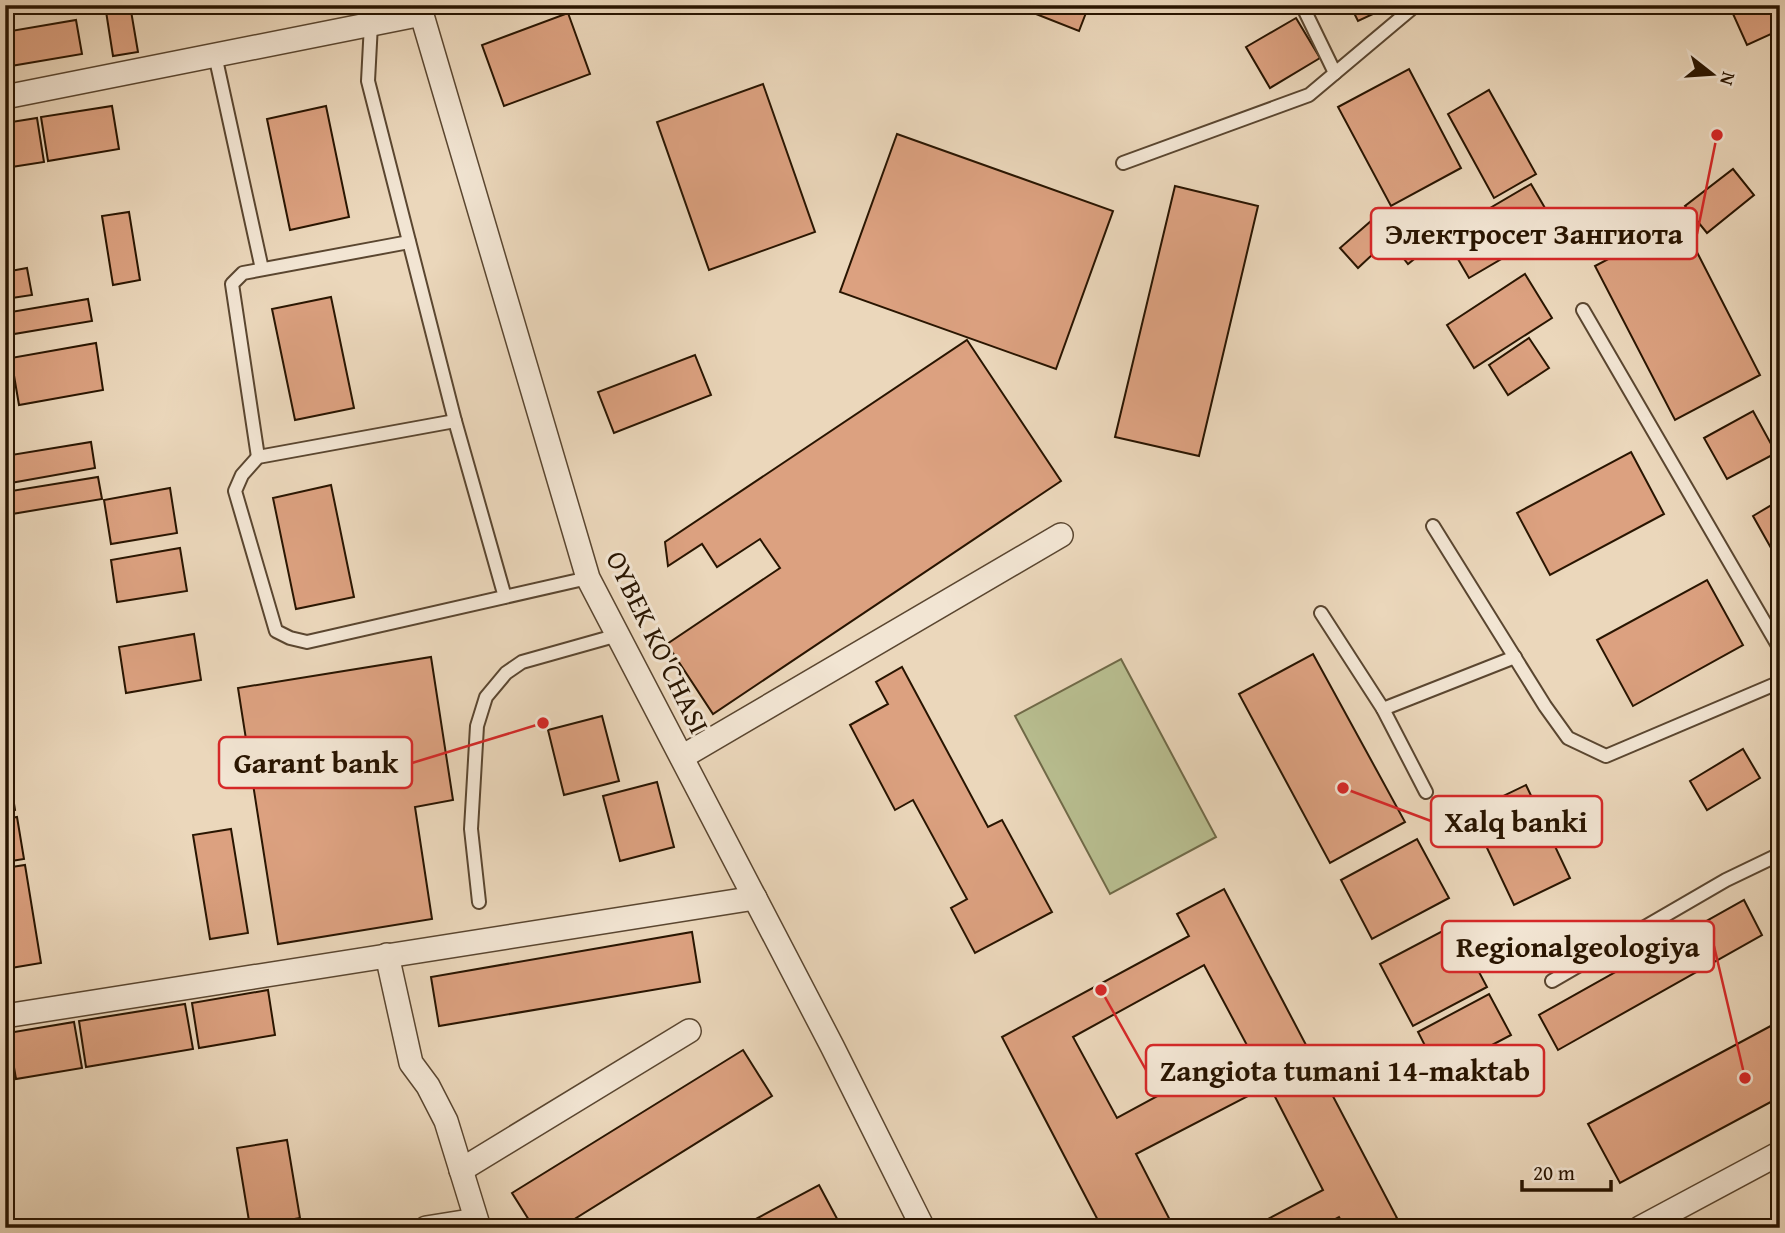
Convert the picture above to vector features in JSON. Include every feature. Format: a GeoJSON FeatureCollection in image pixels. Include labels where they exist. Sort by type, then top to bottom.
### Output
{"type":"FeatureCollection","features":[{"type":"Feature","properties":{"kind":"street"},"geometry":{"type":"LineString","coordinates":[[5,97],[371,24],[420,10]]}},
{"type":"Feature","properties":{"kind":"street","name":"OYBEK KO'CHASI"},"geometry":{"type":"LineString","coordinates":[[420,10],[588,578],[923,1228]]}},
{"type":"Feature","properties":{"kind":"street"},"geometry":{"type":"LineString","coordinates":[[682,757],[1061,535]]}},
{"type":"Feature","properties":{"kind":"street"},"geometry":{"type":"LineString","coordinates":[[5,1016],[755,898]]}},
{"type":"Feature","properties":{"kind":"street"},"geometry":{"type":"LineString","coordinates":[[387,955],[411,1063],[428,1086],[446,1121],[478,1224],[426,1228]]}},
{"type":"Feature","properties":{"kind":"street"},"geometry":{"type":"LineString","coordinates":[[461,1170],[689,1031]]}},
{"type":"Feature","properties":{"kind":"street"},"geometry":{"type":"LineString","coordinates":[[1649,1226],[1780,1153]]}},
{"type":"Feature","properties":{"kind":"lane"},"geometry":{"type":"LineString","coordinates":[[1303,5],[1335,74]]}},
{"type":"Feature","properties":{"kind":"lane"},"geometry":{"type":"LineString","coordinates":[[1123,163],[1308,95],[1416,5]]}},
{"type":"Feature","properties":{"kind":"lane"},"geometry":{"type":"LineString","coordinates":[[371,24],[368,81],[455,421],[505,597]]}},
{"type":"Feature","properties":{"kind":"lane"},"geometry":{"type":"LineString","coordinates":[[215,55],[262,270]]}},
{"type":"Feature","properties":{"kind":"lane"},"geometry":{"type":"LineString","coordinates":[[258,457],[232,285],[243,273],[409,243]]}},
{"type":"Feature","properties":{"kind":"lane"},"geometry":{"type":"LineString","coordinates":[[1583,310],[1780,649]]}},
{"type":"Feature","properties":{"kind":"lane"},"geometry":{"type":"LineString","coordinates":[[455,421],[258,457],[242,475],[235,491],[276,631],[307,642],[588,578]]}},
{"type":"Feature","properties":{"kind":"lane"},"geometry":{"type":"LineString","coordinates":[[1433,526],[1568,738],[1606,756],[1780,682]]}},
{"type":"Feature","properties":{"kind":"lane"},"geometry":{"type":"LineString","coordinates":[[1321,613],[1383,709],[1426,792]]}},
{"type":"Feature","properties":{"kind":"lane"},"geometry":{"type":"LineString","coordinates":[[479,902],[471,829],[477,726],[486,697],[506,673],[522,662],[618,635]]}},
{"type":"Feature","properties":{"kind":"lane"},"geometry":{"type":"LineString","coordinates":[[1383,709],[1515,657]]}},
{"type":"Feature","properties":{"kind":"lane"},"geometry":{"type":"LineString","coordinates":[[1552,981],[1726,880],[1780,854]]}},
{"type":"Feature","properties":{"kind":"green space"},"geometry":{"type":"Polygon","coordinates":[[[1121,659],[1216,837],[1110,894],[1015,716],[1121,659]]]}},
{"type":"Feature","properties":{"kind":"building"},"geometry":{"type":"Polygon","coordinates":[[[105,5],[130,5],[138,52],[113,56],[105,5]]]}},
{"type":"Feature","properties":{"kind":"building"},"geometry":{"type":"Polygon","coordinates":[[[1013,5],[1089,5],[1079,31],[1013,5]]]}},
{"type":"Feature","properties":{"kind":"building"},"geometry":{"type":"Polygon","coordinates":[[[1350,5],[1387,5],[1388,7],[1358,21],[1350,5]]]}},
{"type":"Feature","properties":{"kind":"building"},"geometry":{"type":"Polygon","coordinates":[[[1729,5],[1780,5],[1780,30],[1747,45],[1729,5]]]}},
{"type":"Feature","properties":{"kind":"building"},"geometry":{"type":"Polygon","coordinates":[[[568,13],[590,74],[504,106],[482,45],[568,13]]]}},
{"type":"Feature","properties":{"kind":"building"},"geometry":{"type":"Polygon","coordinates":[[[1296,18],[1320,58],[1270,88],[1246,47],[1296,18]]]}},
{"type":"Feature","properties":{"kind":"building"},"geometry":{"type":"Polygon","coordinates":[[[76,20],[82,54],[5,67],[5,32],[76,20]]]}},
{"type":"Feature","properties":{"kind":"building"},"geometry":{"type":"Polygon","coordinates":[[[1409,69],[1461,168],[1391,206],[1338,107],[1409,69]]]}},
{"type":"Feature","properties":{"kind":"building"},"geometry":{"type":"Polygon","coordinates":[[[763,84],[815,232],[709,270],[657,122],[763,84]]]}},
{"type":"Feature","properties":{"kind":"building"},"geometry":{"type":"Polygon","coordinates":[[[1489,90],[1536,174],[1494,198],[1448,114],[1489,90]]]}},
{"type":"Feature","properties":{"kind":"building"},"geometry":{"type":"Polygon","coordinates":[[[112,106],[119,149],[48,161],[41,117],[112,106]]]}},
{"type":"Feature","properties":{"kind":"building"},"geometry":{"type":"Polygon","coordinates":[[[326,106],[349,217],[290,230],[267,119],[326,106]]]}},
{"type":"Feature","properties":{"kind":"building"},"geometry":{"type":"Polygon","coordinates":[[[37,118],[44,162],[5,168],[5,123],[37,118]]]}},
{"type":"Feature","properties":{"kind":"building"},"geometry":{"type":"Polygon","coordinates":[[[897,134],[1113,211],[1056,369],[840,292],[897,134]]]}},
{"type":"Feature","properties":{"kind":"building"},"geometry":{"type":"Polygon","coordinates":[[[1733,169],[1754,195],[1707,233],[1685,206],[1733,169]]]}},
{"type":"Feature","properties":{"kind":"building"},"geometry":{"type":"Polygon","coordinates":[[[1531,184],[1556,227],[1469,278],[1444,235],[1531,184]]]}},
{"type":"Feature","properties":{"kind":"building"},"geometry":{"type":"Polygon","coordinates":[[[1175,186],[1258,206],[1199,456],[1115,437],[1175,186]]]}},
{"type":"Feature","properties":{"kind":"building"},"geometry":{"type":"Polygon","coordinates":[[[129,212],[140,280],[113,285],[102,216],[129,212]]]}},
{"type":"Feature","properties":{"kind":"building"},"geometry":{"type":"Polygon","coordinates":[[[1371,221],[1388,240],[1358,268],[1340,248],[1371,221]]]}},
{"type":"Feature","properties":{"kind":"building"},"geometry":{"type":"Polygon","coordinates":[[[1422,221],[1438,240],[1408,264],[1393,245],[1422,221]]]}},
{"type":"Feature","properties":{"kind":"building"},"geometry":{"type":"Polygon","coordinates":[[[1681,221],[1760,375],[1675,420],[1595,266],[1681,221]]]}},
{"type":"Feature","properties":{"kind":"building"},"geometry":{"type":"Polygon","coordinates":[[[27,268],[32,295],[5,299],[5,272],[27,268]]]}},
{"type":"Feature","properties":{"kind":"building"},"geometry":{"type":"Polygon","coordinates":[[[1525,274],[1552,318],[1474,368],[1447,325],[1525,274]]]}},
{"type":"Feature","properties":{"kind":"building"},"geometry":{"type":"Polygon","coordinates":[[[331,297],[354,408],[295,420],[272,309],[331,297]]]}},
{"type":"Feature","properties":{"kind":"building"},"geometry":{"type":"Polygon","coordinates":[[[88,299],[92,321],[8,335],[5,313],[88,299]]]}},
{"type":"Feature","properties":{"kind":"building"},"geometry":{"type":"Polygon","coordinates":[[[1529,338],[1549,368],[1508,395],[1489,365],[1529,338]]]}},
{"type":"Feature","properties":{"kind":"building"},"geometry":{"type":"Polygon","coordinates":[[[967,340],[1061,481],[713,714],[667,644],[780,568],[760,539],[717,567],[702,544],[668,566],[665,542],[967,340]]]}},
{"type":"Feature","properties":{"kind":"building"},"geometry":{"type":"Polygon","coordinates":[[[96,343],[103,390],[19,405],[11,358],[96,343]]]}},
{"type":"Feature","properties":{"kind":"building"},"geometry":{"type":"Polygon","coordinates":[[[695,355],[711,395],[614,433],[598,392],[695,355]]]}},
{"type":"Feature","properties":{"kind":"building"},"geometry":{"type":"Polygon","coordinates":[[[1753,411],[1776,453],[1727,479],[1704,438],[1753,411]]]}},
{"type":"Feature","properties":{"kind":"building"},"geometry":{"type":"Polygon","coordinates":[[[91,442],[95,468],[5,484],[5,456],[91,442]]]}},
{"type":"Feature","properties":{"kind":"building"},"geometry":{"type":"Polygon","coordinates":[[[1631,452],[1664,514],[1550,575],[1517,513],[1631,452]]]}},
{"type":"Feature","properties":{"kind":"building"},"geometry":{"type":"Polygon","coordinates":[[[98,477],[102,499],[6,515],[5,492],[98,477]]]}},
{"type":"Feature","properties":{"kind":"building"},"geometry":{"type":"Polygon","coordinates":[[[331,485],[354,597],[296,609],[273,498],[331,485]]]}},
{"type":"Feature","properties":{"kind":"building"},"geometry":{"type":"Polygon","coordinates":[[[170,488],[177,533],[111,544],[104,500],[170,488]]]}},
{"type":"Feature","properties":{"kind":"building"},"geometry":{"type":"Polygon","coordinates":[[[1780,500],[1780,564],[1753,516],[1780,500]]]}},
{"type":"Feature","properties":{"kind":"building"},"geometry":{"type":"Polygon","coordinates":[[[180,548],[187,591],[117,602],[111,560],[180,548]]]}},
{"type":"Feature","properties":{"kind":"building"},"geometry":{"type":"Polygon","coordinates":[[[1707,580],[1743,645],[1633,706],[1597,640],[1707,580]]]}},
{"type":"Feature","properties":{"kind":"building"},"geometry":{"type":"Polygon","coordinates":[[[194,634],[201,680],[126,693],[119,647],[194,634]]]}},
{"type":"Feature","properties":{"kind":"building"},"geometry":{"type":"Polygon","coordinates":[[[1313,654],[1405,822],[1330,863],[1239,694],[1313,654]]]}},
{"type":"Feature","properties":{"kind":"building"},"geometry":{"type":"Polygon","coordinates":[[[431,657],[453,800],[415,807],[432,919],[278,944],[238,688],[431,657]]]}},
{"type":"Feature","properties":{"kind":"building"},"geometry":{"type":"Polygon","coordinates":[[[902,667],[988,827],[1002,820],[1052,912],[975,953],[951,908],[967,899],[913,800],[895,810],[850,725],[888,704],[876,682],[902,667]]]}},
{"type":"Feature","properties":{"kind":"building"},"geometry":{"type":"Polygon","coordinates":[[[602,716],[619,781],[564,795],[548,730],[602,716]]]}},
{"type":"Feature","properties":{"kind":"building"},"geometry":{"type":"Polygon","coordinates":[[[1743,749],[1760,778],[1707,810],[1690,781],[1743,749]]]}},
{"type":"Feature","properties":{"kind":"building"},"geometry":{"type":"Polygon","coordinates":[[[5,753],[15,810],[5,812],[5,753]]]}},
{"type":"Feature","properties":{"kind":"building"},"geometry":{"type":"Polygon","coordinates":[[[657,782],[674,847],[620,861],[603,796],[657,782]]]}},
{"type":"Feature","properties":{"kind":"building"},"geometry":{"type":"Polygon","coordinates":[[[1526,785],[1570,878],[1514,905],[1470,812],[1526,785]]]}},
{"type":"Feature","properties":{"kind":"building"},"geometry":{"type":"Polygon","coordinates":[[[17,817],[24,859],[5,862],[5,819],[17,817]]]}},
{"type":"Feature","properties":{"kind":"building"},"geometry":{"type":"Polygon","coordinates":[[[231,829],[248,933],[210,939],[193,835],[231,829]]]}},
{"type":"Feature","properties":{"kind":"building"},"geometry":{"type":"Polygon","coordinates":[[[1417,839],[1449,898],[1372,939],[1341,880],[1417,839]]]}},
{"type":"Feature","properties":{"kind":"building"},"geometry":{"type":"Polygon","coordinates":[[[25,865],[41,963],[5,969],[5,868],[25,865]]]}},
{"type":"Feature","properties":{"kind":"building"},"geometry":{"type":"Polygon","coordinates":[[[1224,889],[1397,1218],[1378,1228],[1345,1228],[1339,1217],[1318,1228],[1251,1228],[1323,1190],[1269,1085],[1136,1154],[1174,1228],[1102,1228],[1002,1037],[1189,936],[1177,914],[1224,889]],[[1204,965],[1073,1037],[1117,1118],[1248,1047],[1204,965]]]}},
{"type":"Feature","properties":{"kind":"building"},"geometry":{"type":"Polygon","coordinates":[[[1744,900],[1762,935],[1558,1050],[1539,1015],[1744,900]]]}},
{"type":"Feature","properties":{"kind":"building"},"geometry":{"type":"Polygon","coordinates":[[[1454,925],[1487,987],[1413,1026],[1380,964],[1454,925]]]}},
{"type":"Feature","properties":{"kind":"building"},"geometry":{"type":"Polygon","coordinates":[[[692,932],[700,982],[439,1026],[431,977],[692,932]]]}},
{"type":"Feature","properties":{"kind":"building"},"geometry":{"type":"Polygon","coordinates":[[[268,990],[275,1035],[199,1048],[192,1003],[268,990]]]}},
{"type":"Feature","properties":{"kind":"building"},"geometry":{"type":"Polygon","coordinates":[[[1489,994],[1511,1035],[1439,1073],[1418,1032],[1489,994]]]}},
{"type":"Feature","properties":{"kind":"building"},"geometry":{"type":"Polygon","coordinates":[[[185,1004],[193,1049],[86,1067],[79,1021],[185,1004]]]}},
{"type":"Feature","properties":{"kind":"building"},"geometry":{"type":"Polygon","coordinates":[[[1780,1021],[1780,1097],[1620,1183],[1588,1124],[1780,1021]]]}},
{"type":"Feature","properties":{"kind":"building"},"geometry":{"type":"Polygon","coordinates":[[[74,1022],[82,1068],[16,1079],[8,1033],[74,1022]]]}},
{"type":"Feature","properties":{"kind":"building"},"geometry":{"type":"Polygon","coordinates":[[[743,1050],[772,1096],[560,1228],[534,1228],[512,1193],[743,1050]]]}},
{"type":"Feature","properties":{"kind":"building"},"geometry":{"type":"Polygon","coordinates":[[[287,1140],[300,1218],[250,1227],[237,1148],[287,1140]]]}},
{"type":"Feature","properties":{"kind":"building"},"geometry":{"type":"Polygon","coordinates":[[[819,1185],[842,1228],[739,1228],[819,1185]]]}},
{"type":"Feature","properties":{"kind":"place","name":"Электросет Зангиота"},"geometry":{"type":"Point","coordinates":[1717,135]}},
{"type":"Feature","properties":{"kind":"place","name":"Garant bank"},"geometry":{"type":"Point","coordinates":[543,723]}},
{"type":"Feature","properties":{"kind":"place","name":"Xalq banki"},"geometry":{"type":"Point","coordinates":[1343,788]}},
{"type":"Feature","properties":{"kind":"place","name":"Zangiota tumani 14-maktab"},"geometry":{"type":"Point","coordinates":[1101,990]}},
{"type":"Feature","properties":{"kind":"place","name":"Regionalgeologiya"},"geometry":{"type":"Point","coordinates":[1745,1078]}}]}
